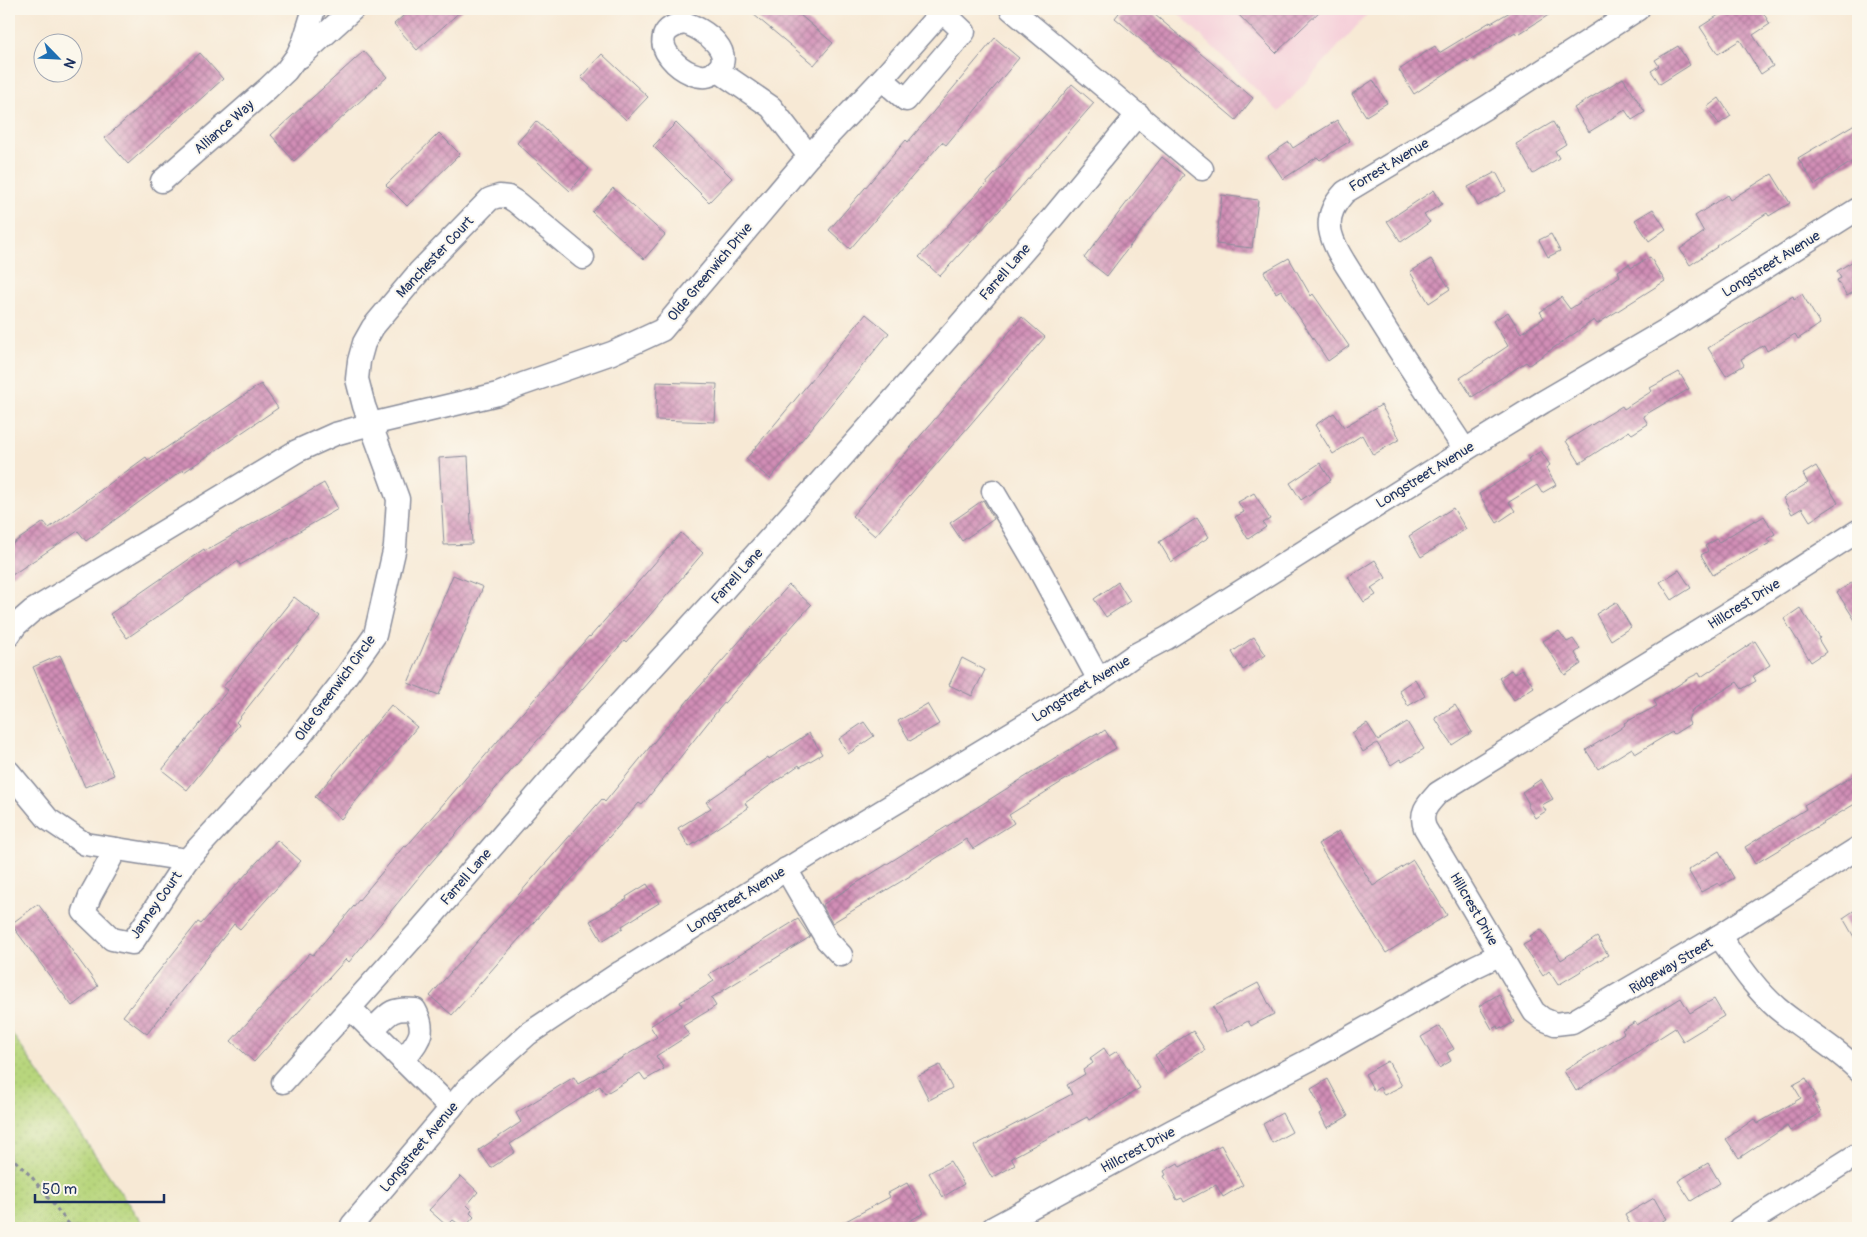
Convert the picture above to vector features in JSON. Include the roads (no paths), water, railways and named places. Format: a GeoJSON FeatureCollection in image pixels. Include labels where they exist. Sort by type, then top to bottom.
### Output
{"type":"FeatureCollection","features":[{"type":"Feature","properties":{"kind":"street","name":"Alliance Way"},"geometry":{"type":"LineString","coordinates":[[286,71],[297,56],[304,41],[314,9]]}},
{"type":"Feature","properties":{"kind":"street","name":"Alliance Way"},"geometry":{"type":"LineString","coordinates":[[162,181],[268,89],[353,9]]}},
{"type":"Feature","properties":{"kind":"street"},"geometry":{"type":"LineString","coordinates":[[1011,9],[1202,169]]}},
{"type":"Feature","properties":{"kind":"street","name":"Forrest Avenue"},"geometry":{"type":"LineString","coordinates":[[1465,450],[1383,326],[1339,252],[1331,232],[1332,210],[1336,201],[1345,192],[1485,108],[1638,9]]}},
{"type":"Feature","properties":{"kind":"street"},"geometry":{"type":"LineString","coordinates":[[882,79],[906,100],[964,32],[943,10]]}},
{"type":"Feature","properties":{"kind":"street","name":"Olde Greenwich Drive"},"geometry":{"type":"LineString","coordinates":[[371,424],[498,394],[612,353],[662,330],[808,156],[882,79],[943,10]]}},
{"type":"Feature","properties":{"kind":"street"},"geometry":{"type":"LineString","coordinates":[[717,70],[771,107],[808,156]]}},
{"type":"Feature","properties":{"kind":"street","name":"Farrell Lane"},"geometry":{"type":"LineString","coordinates":[[283,1082],[565,763],[721,593],[956,329],[1053,217],[1138,114]]}},
{"type":"Feature","properties":{"kind":"street","name":"Manchester Court"},"geometry":{"type":"LineString","coordinates":[[371,424],[357,379],[364,343],[373,327],[419,272],[490,199],[499,196],[508,197],[516,202],[583,258]]}},
{"type":"Feature","properties":{"kind":"street","name":"Longstreet Avenue"},"geometry":{"type":"LineString","coordinates":[[352,1225],[467,1089],[528,1034],[621,972],[786,869],[1099,680],[1134,656],[1167,638],[1465,450],[1668,329],[1858,209]]}},
{"type":"Feature","properties":{"kind":"street"},"geometry":{"type":"LineString","coordinates":[[9,635],[16,625],[32,611],[297,451],[335,434],[371,424]]}},
{"type":"Feature","properties":{"kind":"street","name":"Olde Greenwich Circle"},"geometry":{"type":"LineString","coordinates":[[187,860],[294,744],[339,686],[375,635],[395,547],[398,499],[371,424]]}},
{"type":"Feature","properties":{"kind":"street"},"geometry":{"type":"LineString","coordinates":[[993,491],[1040,571],[1099,680]]}},
{"type":"Feature","properties":{"kind":"street","name":"Hillcrest Drive"},"geometry":{"type":"LineString","coordinates":[[993,1228],[1315,1057],[1474,967],[1501,954],[1425,828],[1423,814],[1425,807],[1438,793],[1858,531]]}},
{"type":"Feature","properties":{"kind":"street"},"geometry":{"type":"LineString","coordinates":[[9,772],[17,784],[48,819],[85,844],[187,860]]}},
{"type":"Feature","properties":{"kind":"street","name":"Ridgeway Street"},"geometry":{"type":"LineString","coordinates":[[1501,954],[1534,1012],[1555,1024],[1567,1024],[1628,992],[1858,848]]}},
{"type":"Feature","properties":{"kind":"street","name":"Janney Court"},"geometry":{"type":"LineString","coordinates":[[116,849],[90,896],[84,912],[112,939],[132,942],[187,860]]}},
{"type":"Feature","properties":{"kind":"street"},"geometry":{"type":"LineString","coordinates":[[786,869],[827,940],[841,955]]}},
{"type":"Feature","properties":{"kind":"street"},"geometry":{"type":"LineString","coordinates":[[1719,936],[1753,983],[1776,1007],[1807,1032],[1847,1059],[1858,1070]]}},
{"type":"Feature","properties":{"kind":"street"},"geometry":{"type":"LineString","coordinates":[[350,1008],[451,1108]]}},
{"type":"Feature","properties":{"kind":"street"},"geometry":{"type":"LineString","coordinates":[[372,1030],[389,1012],[404,1009],[416,1010],[422,1023],[420,1037],[403,1061]]}},
{"type":"Feature","properties":{"kind":"street"},"geometry":{"type":"LineString","coordinates":[[1740,1228],[1858,1154]]}}]}
